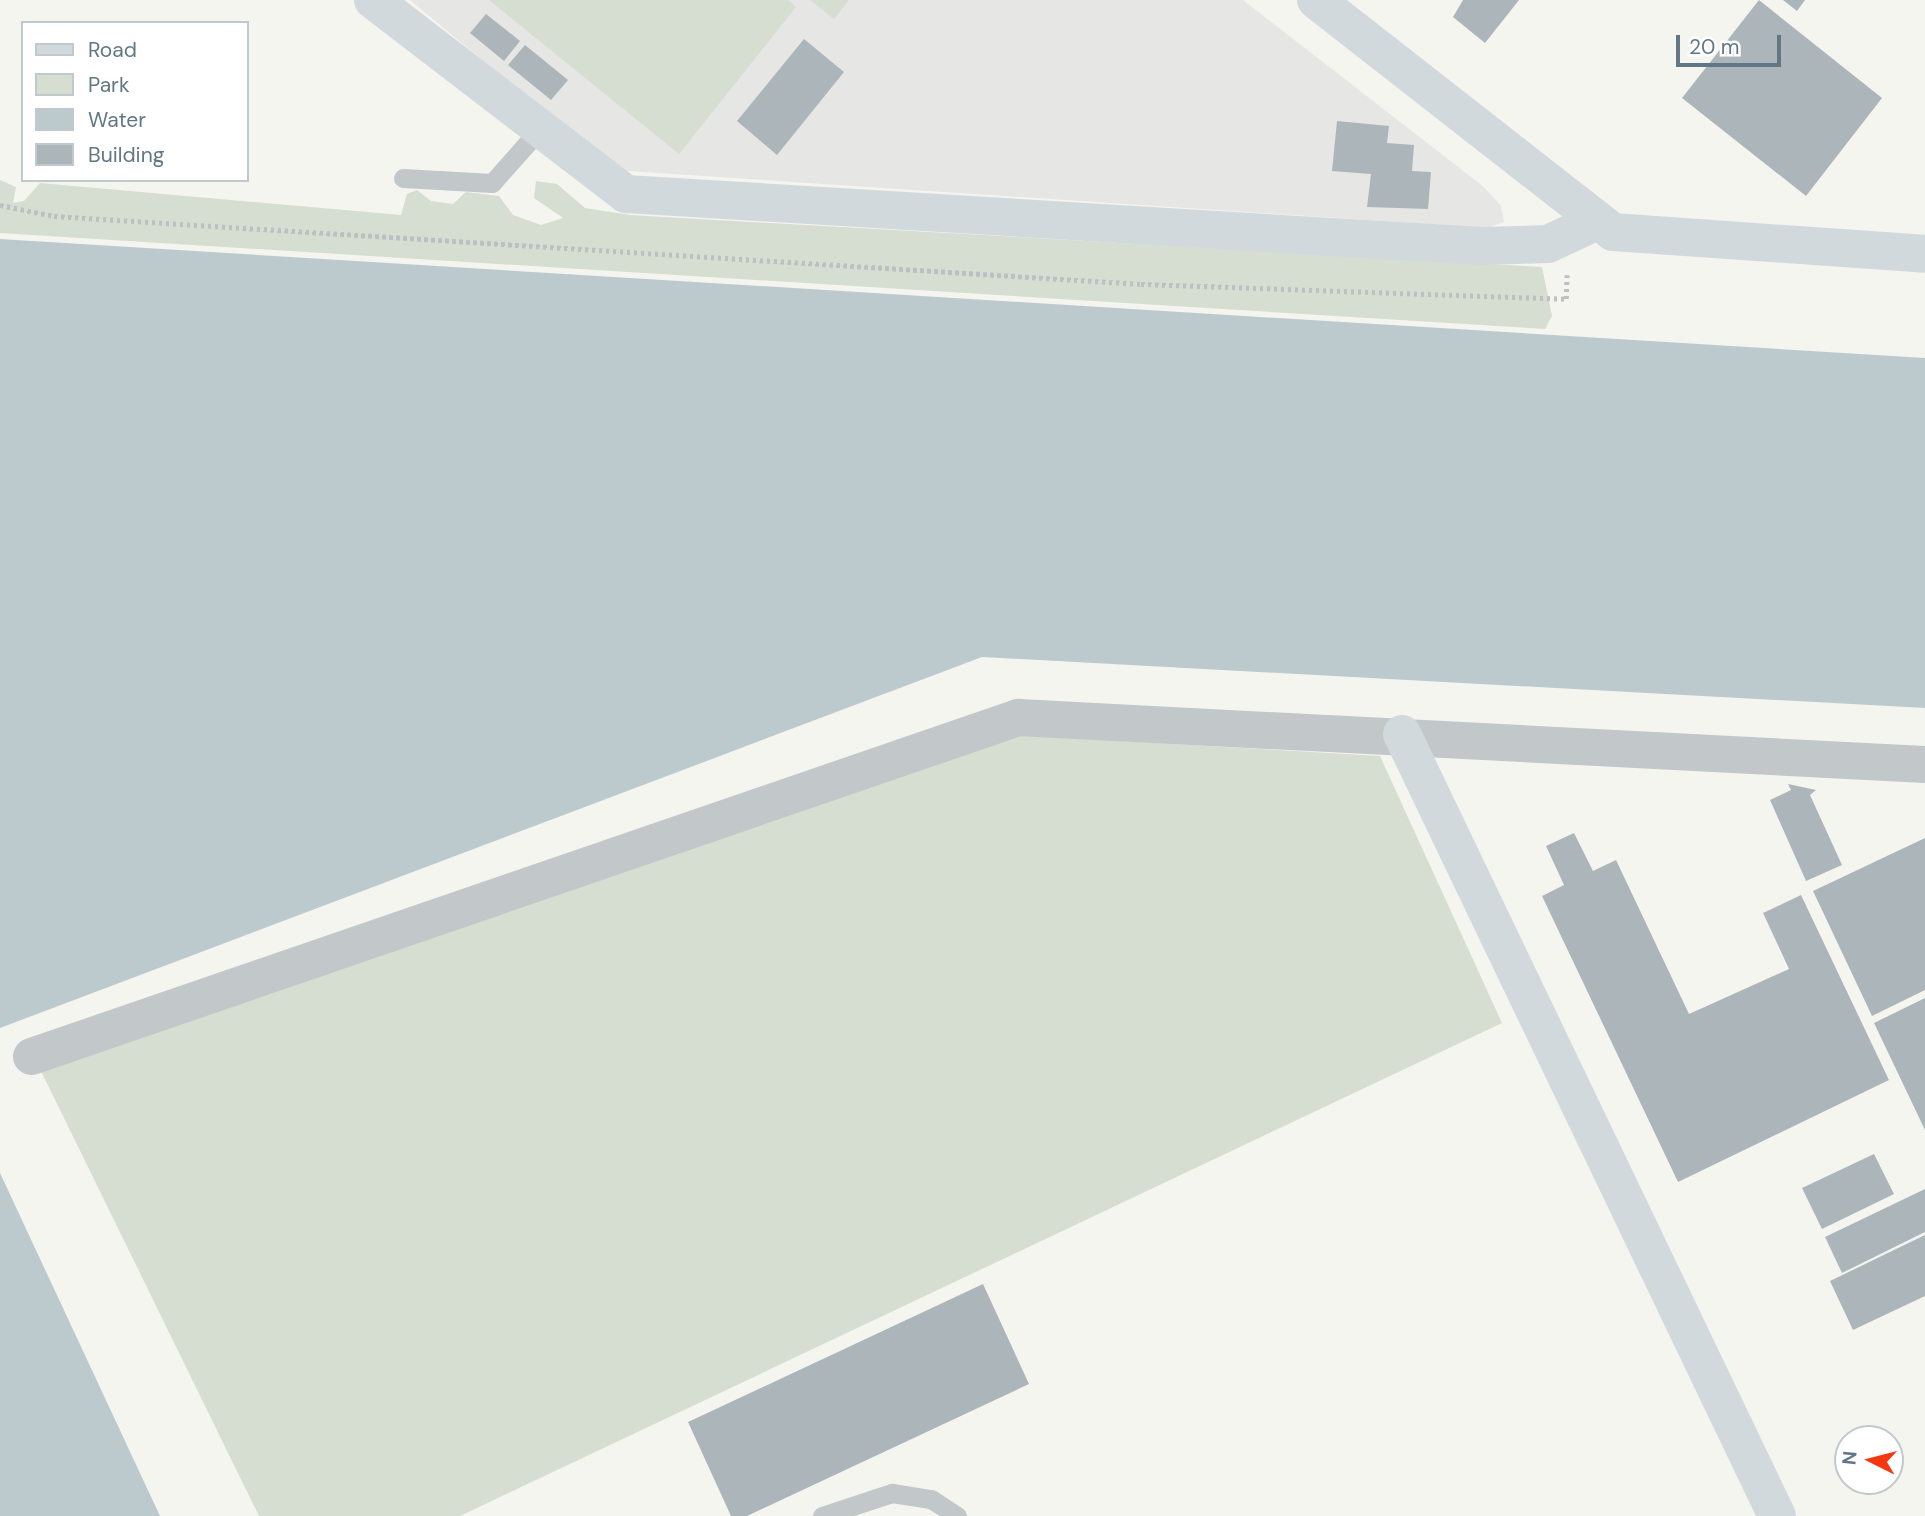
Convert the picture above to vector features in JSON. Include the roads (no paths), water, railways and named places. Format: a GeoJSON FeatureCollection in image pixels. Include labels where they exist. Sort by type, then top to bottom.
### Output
{"type":"FeatureCollection","features":[{"type":"Feature","properties":{"kind":"street"},"geometry":{"type":"LineString","coordinates":[[373,0],[615,188],[642,196],[1482,246],[1548,244],[1595,222]]}},
{"type":"Feature","properties":{"kind":"street"},"geometry":{"type":"LineString","coordinates":[[1316,0],[1595,222],[1630,236],[1925,254]]}},
{"type":"Feature","properties":{"kind":"street"},"geometry":{"type":"LineString","coordinates":[[31,1056],[1018,717],[1327,737],[1402,734],[1925,764]]}},
{"type":"Feature","properties":{"kind":"street"},"geometry":{"type":"LineString","coordinates":[[1402,734],[1777,1516]]}},
{"type":"Feature","properties":{"kind":"lane"},"geometry":{"type":"LineString","coordinates":[[403,178],[492,183],[539,130]]}},
{"type":"Feature","properties":{"kind":"lane"},"geometry":{"type":"LineString","coordinates":[[822,1516],[892,1493],[932,1499],[957,1516]]}},
{"type":"Feature","properties":{"kind":"water"},"geometry":{"type":"Polygon","coordinates":[[[0,239],[1925,358],[1925,708],[982,657],[0,1028],[0,239]]]}},
{"type":"Feature","properties":{"kind":"water"},"geometry":{"type":"Polygon","coordinates":[[[0,1173],[160,1516],[0,1516],[0,1173]]]}}]}
